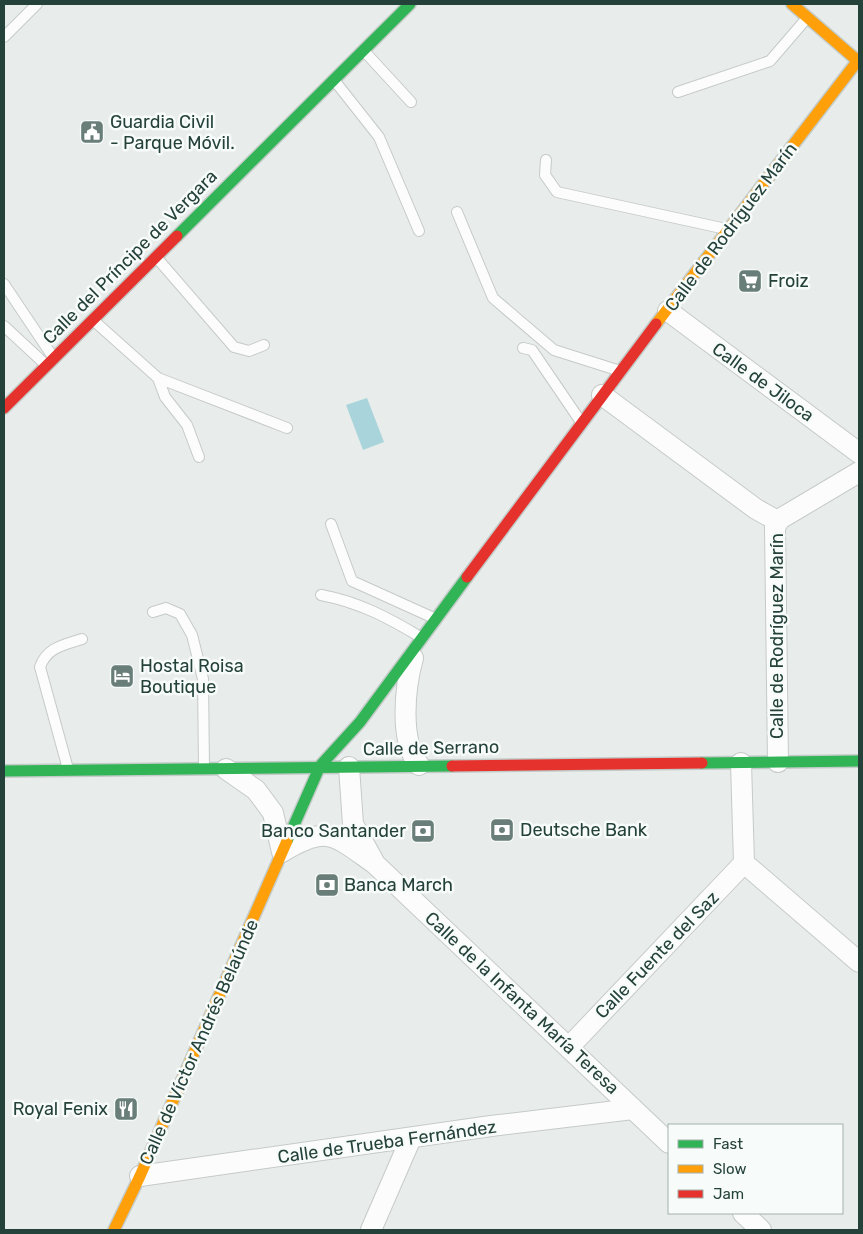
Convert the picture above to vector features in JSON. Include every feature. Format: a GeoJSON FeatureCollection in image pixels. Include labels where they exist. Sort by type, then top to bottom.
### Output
{"type":"FeatureCollection","features":[{"type":"Feature","properties":{"kind":"street","name":"Calle del Príncipe de Vergara"},"geometry":{"type":"LineString","coordinates":[[4,408],[410,4]]}},
{"type":"Feature","properties":{"kind":"street"},"geometry":{"type":"LineString","coordinates":[[792,4],[859,60]]}},
{"type":"Feature","properties":{"kind":"street","name":"Calle de Rodríguez Marín"},"geometry":{"type":"LineString","coordinates":[[320,766],[360,722],[602,395],[859,60]]}},
{"type":"Feature","properties":{"kind":"street","name":"Calle de Jiloca"},"geometry":{"type":"LineString","coordinates":[[668,311],[859,453]]}},
{"type":"Feature","properties":{"kind":"street","name":"Calle de Rodríguez Marín"},"geometry":{"type":"LineString","coordinates":[[602,395],[756,509],[774,519],[780,519]]}},
{"type":"Feature","properties":{"kind":"street"},"geometry":{"type":"LineString","coordinates":[[780,519],[859,472]]}},
{"type":"Feature","properties":{"kind":"street","name":"Calle de Rodríguez Marín"},"geometry":{"type":"LineString","coordinates":[[778,762],[774,535],[775,527],[780,519]]}},
{"type":"Feature","properties":{"kind":"street","name":"Calle de Rodríguez Marín"},"geometry":{"type":"LineString","coordinates":[[419,643],[406,685],[409,748],[413,758],[419,765]]}},
{"type":"Feature","properties":{"kind":"street","name":"Calle de Serrano"},"geometry":{"type":"LineString","coordinates":[[4,771],[859,761]]}},
{"type":"Feature","properties":{"kind":"street"},"geometry":{"type":"LineString","coordinates":[[741,763],[744,863],[859,962]]}},
{"type":"Feature","properties":{"kind":"street","name":"Calle de Víctor Andrés Belaúnde"},"geometry":{"type":"LineString","coordinates":[[114,1230],[140,1176],[320,766]]}},
{"type":"Feature","properties":{"kind":"street","name":"Calle de la Infanta María Teresa"},"geometry":{"type":"LineString","coordinates":[[349,767],[353,824],[375,864]]}},
{"type":"Feature","properties":{"kind":"street"},"geometry":{"type":"LineString","coordinates":[[226,769],[256,790],[273,813],[282,852]]}},
{"type":"Feature","properties":{"kind":"street","name":"Calle de la Infanta María Teresa"},"geometry":{"type":"LineString","coordinates":[[282,852],[304,838],[325,835],[341,840],[375,864],[668,1142]]}},
{"type":"Feature","properties":{"kind":"street","name":"Calle Fuente del Saz"},"geometry":{"type":"LineString","coordinates":[[569,1047],[744,863]]}},
{"type":"Feature","properties":{"kind":"street","name":"Calle de Trueba Fernández"},"geometry":{"type":"LineString","coordinates":[[140,1176],[633,1109]]}},
{"type":"Feature","properties":{"kind":"street"},"geometry":{"type":"LineString","coordinates":[[371,1230],[411,1138]]}},
{"type":"Feature","properties":{"kind":"street"},"geometry":{"type":"LineString","coordinates":[[744,1214],[761,1230]]}},
{"type":"Feature","properties":{"kind":"lane"},"geometry":{"type":"LineString","coordinates":[[4,36],[37,4]]}},
{"type":"Feature","properties":{"kind":"lane"},"geometry":{"type":"LineString","coordinates":[[678,92],[770,61],[808,18]]}},
{"type":"Feature","properties":{"kind":"lane"},"geometry":{"type":"LineString","coordinates":[[363,50],[411,102]]}},
{"type":"Feature","properties":{"kind":"lane"},"geometry":{"type":"LineString","coordinates":[[334,80],[379,137],[419,231]]}},
{"type":"Feature","properties":{"kind":"lane"},"geometry":{"type":"LineString","coordinates":[[546,160],[545,175],[556,192],[730,229]]}},
{"type":"Feature","properties":{"kind":"lane"},"geometry":{"type":"LineString","coordinates":[[457,212],[493,298],[554,350],[621,372]]}},
{"type":"Feature","properties":{"kind":"lane"},"geometry":{"type":"LineString","coordinates":[[156,256],[234,348],[248,351],[264,345]]}},
{"type":"Feature","properties":{"kind":"lane"},"geometry":{"type":"LineString","coordinates":[[4,284],[50,361]]}},
{"type":"Feature","properties":{"kind":"lane"},"geometry":{"type":"LineString","coordinates":[[92,319],[158,378],[287,428]]}},
{"type":"Feature","properties":{"kind":"lane"},"geometry":{"type":"LineString","coordinates":[[4,326],[50,361]]}},
{"type":"Feature","properties":{"kind":"lane"},"geometry":{"type":"LineString","coordinates":[[523,348],[532,350],[582,423]]}},
{"type":"Feature","properties":{"kind":"lane"},"geometry":{"type":"LineString","coordinates":[[158,378],[165,397],[187,425],[199,457]]}},
{"type":"Feature","properties":{"kind":"lane"},"geometry":{"type":"LineString","coordinates":[[331,524],[352,581],[437,619]]}},
{"type":"Feature","properties":{"kind":"lane"},"geometry":{"type":"LineString","coordinates":[[321,595],[344,599],[375,610],[419,643]]}},
{"type":"Feature","properties":{"kind":"lane"},"geometry":{"type":"LineString","coordinates":[[153,612],[166,608],[180,614],[192,635],[203,679],[204,769]]}},
{"type":"Feature","properties":{"kind":"lane"},"geometry":{"type":"LineString","coordinates":[[68,770],[40,667],[43,659],[51,650],[82,639]]}},
{"type":"Feature","properties":{"kind":"water"},"geometry":{"type":"Polygon","coordinates":[[[367,398],[384,442],[363,450],[346,405],[367,398]]]}},
{"type":"Feature","properties":{"kind":"traffic: fast"},"geometry":{"type":"LineString","coordinates":[[177,236],[410,4]]}},
{"type":"Feature","properties":{"kind":"traffic: fast"},"geometry":{"type":"LineString","coordinates":[[287,841],[320,766],[360,722],[467,577]]}},
{"type":"Feature","properties":{"kind":"traffic: fast"},"geometry":{"type":"LineString","coordinates":[[702,763],[859,761]]}},
{"type":"Feature","properties":{"kind":"traffic: fast"},"geometry":{"type":"LineString","coordinates":[[4,771],[452,766]]}},
{"type":"Feature","properties":{"kind":"traffic: slow"},"geometry":{"type":"LineString","coordinates":[[792,4],[859,62]]}},
{"type":"Feature","properties":{"kind":"traffic: slow"},"geometry":{"type":"LineString","coordinates":[[656,324],[859,59]]}},
{"type":"Feature","properties":{"kind":"traffic: slow"},"geometry":{"type":"LineString","coordinates":[[114,1230],[140,1176],[287,841]]}},
{"type":"Feature","properties":{"kind":"traffic: jam"},"geometry":{"type":"LineString","coordinates":[[4,408],[177,236]]}},
{"type":"Feature","properties":{"kind":"traffic: jam"},"geometry":{"type":"LineString","coordinates":[[467,577],[656,324]]}},
{"type":"Feature","properties":{"kind":"traffic: jam"},"geometry":{"type":"LineString","coordinates":[[452,766],[702,763]]}},
{"type":"Feature","properties":{"kind":"place","name":"Guardia Civil - Parque Móvil."},"geometry":{"type":"Point","coordinates":[92,132]}},
{"type":"Feature","properties":{"kind":"place","name":"Froiz"},"geometry":{"type":"Point","coordinates":[750,281]}},
{"type":"Feature","properties":{"kind":"place","name":"Hostal Roisa Boutique"},"geometry":{"type":"Point","coordinates":[122,676]}},
{"type":"Feature","properties":{"kind":"place","name":"Deutsche Bank"},"geometry":{"type":"Point","coordinates":[502,830]}},
{"type":"Feature","properties":{"kind":"place","name":"Banco Santander"},"geometry":{"type":"Point","coordinates":[423,831]}},
{"type":"Feature","properties":{"kind":"place","name":"Banca March"},"geometry":{"type":"Point","coordinates":[327,885]}},
{"type":"Feature","properties":{"kind":"place","name":"Royal Fenix"},"geometry":{"type":"Point","coordinates":[126,1109]}}]}
